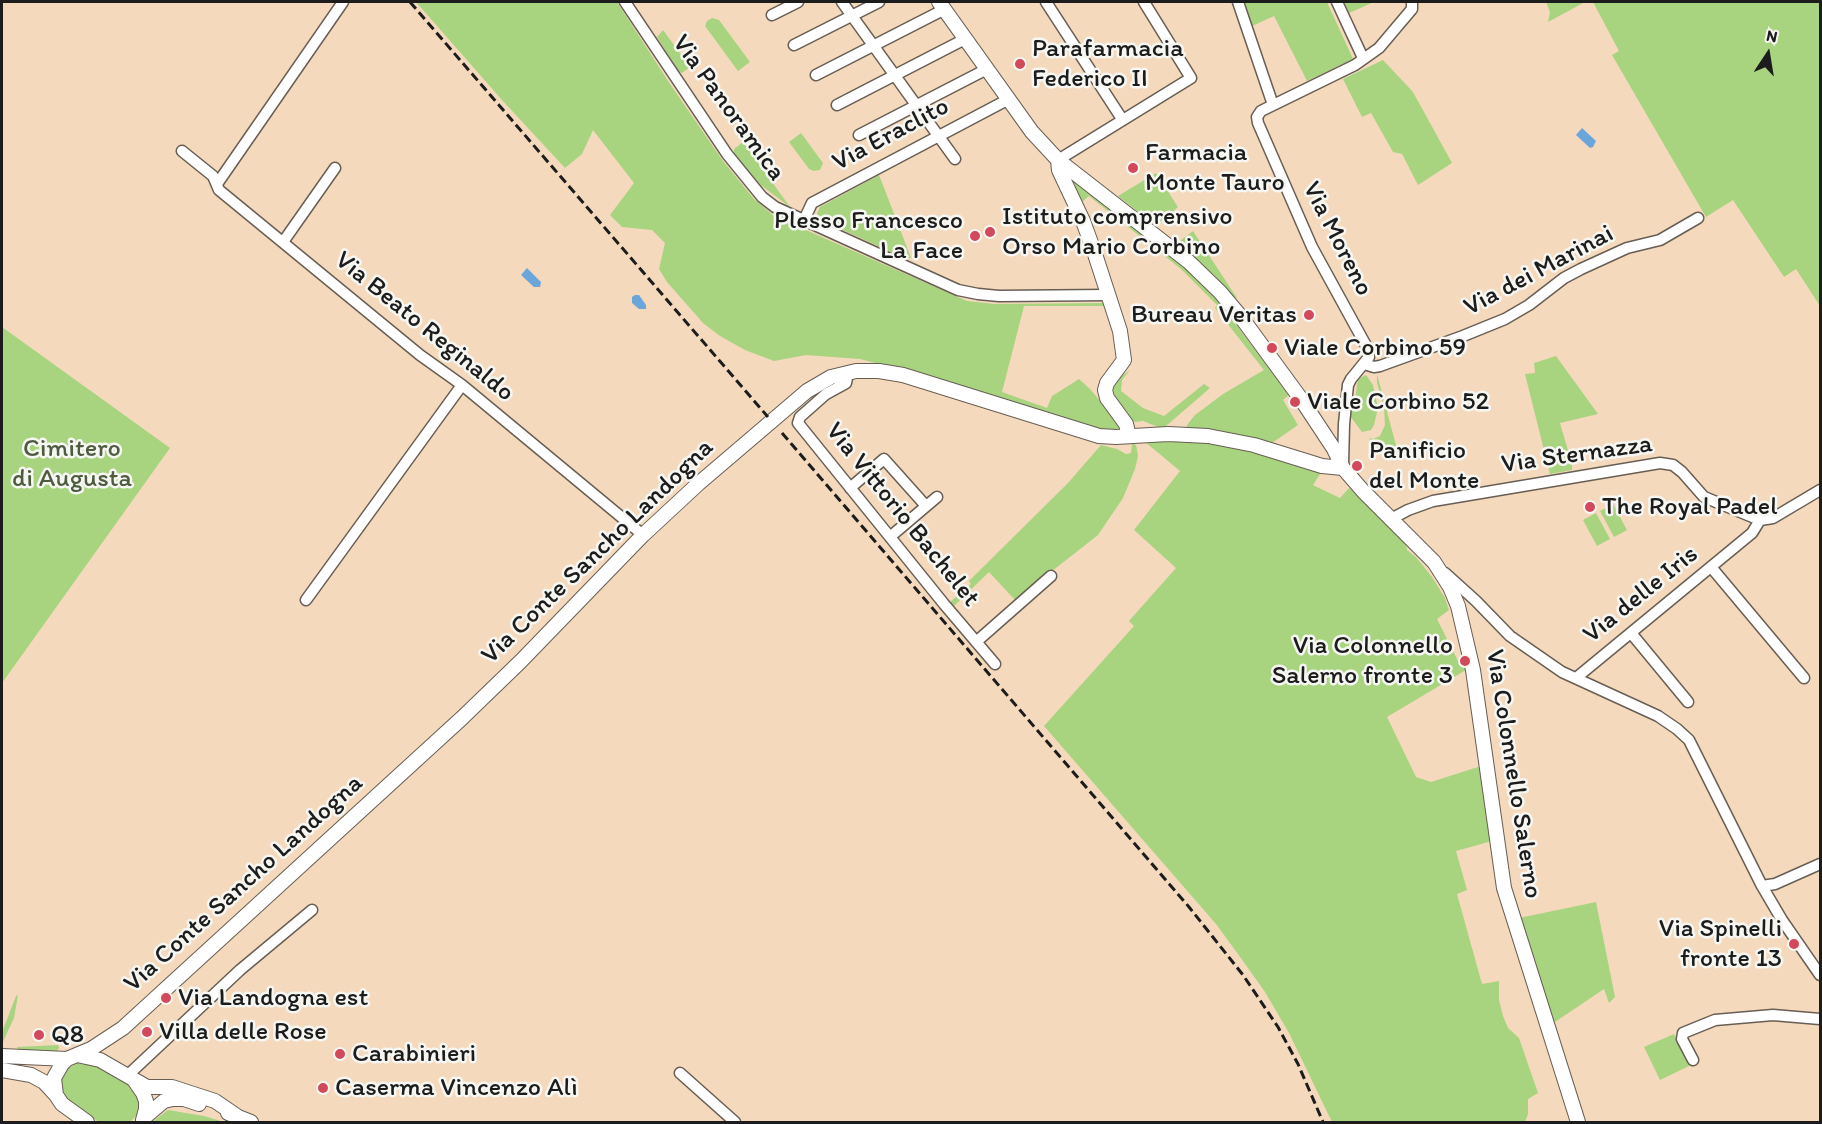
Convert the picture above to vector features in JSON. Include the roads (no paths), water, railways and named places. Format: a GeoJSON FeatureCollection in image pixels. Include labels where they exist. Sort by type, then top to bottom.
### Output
{"type":"FeatureCollection","features":[{"type":"Feature","properties":{"kind":"main road"},"geometry":{"type":"LineString","coordinates":[[942,5],[1032,132],[1058,160],[1059,170],[1083,221],[1120,331],[1124,360],[1107,383],[1105,390],[1107,398],[1126,424],[1129,436]]}},
{"type":"Feature","properties":{"kind":"main road","name":"Via Colonnello Salerno"},"geometry":{"type":"LineString","coordinates":[[1058,160],[1189,262],[1220,292],[1339,447],[1343,468],[1434,562],[1450,587],[1458,606],[1473,670],[1504,888],[1578,1122]]}},
{"type":"Feature","properties":{"kind":"main road","name":"Via Conte Sancho Landogna"},"geometry":{"type":"LineString","coordinates":[[123,1028],[462,718],[521,661],[643,535],[698,484],[807,391],[831,377],[848,373],[879,371],[903,375],[1099,436],[1168,434],[1208,436],[1254,445],[1322,466],[1343,468]]}},
{"type":"Feature","properties":{"kind":"main road"},"geometry":{"type":"LineString","coordinates":[[56,1095],[54,1078],[57,1071],[72,1057],[91,1049],[123,1028]]}},
{"type":"Feature","properties":{"kind":"main road"},"geometry":{"type":"LineString","coordinates":[[114,1066],[110,1059],[110,1044],[123,1028]]}},
{"type":"Feature","properties":{"kind":"main road"},"geometry":{"type":"LineString","coordinates":[[2,1056],[93,1057],[114,1066],[147,1087],[172,1087],[215,1101],[237,1116]]}},
{"type":"Feature","properties":{"kind":"main road"},"geometry":{"type":"LineString","coordinates":[[2,1070],[31,1075],[44,1082],[62,1104],[87,1122]]}},
{"type":"Feature","properties":{"kind":"main road"},"geometry":{"type":"LineString","coordinates":[[131,1077],[146,1101],[142,1120]]}},
{"type":"Feature","properties":{"kind":"main road"},"geometry":{"type":"LineString","coordinates":[[142,1120],[164,1101],[184,1099],[251,1122]]}},
{"type":"Feature","properties":{"kind":"street"},"geometry":{"type":"LineString","coordinates":[[217,184],[343,2]]}},
{"type":"Feature","properties":{"kind":"street","name":"Via Panoramica"},"geometry":{"type":"LineString","coordinates":[[625,2],[727,154],[754,188],[775,207],[958,290],[999,296],[1109,295]]}},
{"type":"Feature","properties":{"kind":"street"},"geometry":{"type":"LineString","coordinates":[[772,15],[798,2]]}},
{"type":"Feature","properties":{"kind":"street"},"geometry":{"type":"LineString","coordinates":[[842,2],[955,159]]}},
{"type":"Feature","properties":{"kind":"street"},"geometry":{"type":"LineString","coordinates":[[794,45],[879,2]]}},
{"type":"Feature","properties":{"kind":"street"},"geometry":{"type":"LineString","coordinates":[[1046,2],[1122,119]]}},
{"type":"Feature","properties":{"kind":"street"},"geometry":{"type":"LineString","coordinates":[[1058,160],[1191,78],[1144,2]]}},
{"type":"Feature","properties":{"kind":"street"},"geometry":{"type":"LineString","coordinates":[[1238,2],[1273,105],[1355,65],[1379,48],[1412,9],[1413,2]]}},
{"type":"Feature","properties":{"kind":"street"},"geometry":{"type":"LineString","coordinates":[[1336,2],[1363,58]]}},
{"type":"Feature","properties":{"kind":"street"},"geometry":{"type":"LineString","coordinates":[[816,75],[874,45],[942,5]]}},
{"type":"Feature","properties":{"kind":"street"},"geometry":{"type":"LineString","coordinates":[[837,105],[966,39]]}},
{"type":"Feature","properties":{"kind":"street"},"geometry":{"type":"LineString","coordinates":[[859,135],[987,69]]}},
{"type":"Feature","properties":{"kind":"street","name":"Via Eraclito"},"geometry":{"type":"LineString","coordinates":[[804,220],[812,203],[1009,99]]}},
{"type":"Feature","properties":{"kind":"street","name":"Via Moreno"},"geometry":{"type":"LineString","coordinates":[[1273,105],[1259,113],[1258,123],[1312,247],[1369,351],[1369,357],[1364,364]]}},
{"type":"Feature","properties":{"kind":"street","name":"Via Beato Reginaldo"},"geometry":{"type":"LineString","coordinates":[[182,151],[213,176],[219,190],[420,356],[462,385],[643,535]]}},
{"type":"Feature","properties":{"kind":"street"},"geometry":{"type":"LineString","coordinates":[[283,242],[335,168]]}},
{"type":"Feature","properties":{"kind":"street","name":"Via dei Marinai"},"geometry":{"type":"LineString","coordinates":[[1364,364],[1380,366],[1505,319],[1529,305],[1564,278],[1581,269],[1628,248],[1660,240],[1698,218]]}},
{"type":"Feature","properties":{"kind":"street"},"geometry":{"type":"LineString","coordinates":[[1084,297],[1096,287],[1101,272]]}},
{"type":"Feature","properties":{"kind":"street"},"geometry":{"type":"LineString","coordinates":[[1339,447],[1348,385],[1364,364]]}},
{"type":"Feature","properties":{"kind":"street","name":"Via Vittorio Bachelet"},"geometry":{"type":"LineString","coordinates":[[848,373],[846,383],[826,394],[800,417],[798,423],[995,664]]}},
{"type":"Feature","properties":{"kind":"street"},"geometry":{"type":"LineString","coordinates":[[306,600],[462,385]]}},
{"type":"Feature","properties":{"kind":"street"},"geometry":{"type":"LineString","coordinates":[[850,488],[884,459],[926,506]]}},
{"type":"Feature","properties":{"kind":"street","name":"Via Sternazza"},"geometry":{"type":"LineString","coordinates":[[1391,519],[1433,501],[1660,464],[1673,465],[1704,497],[1760,520]]}},
{"type":"Feature","properties":{"kind":"street"},"geometry":{"type":"LineString","coordinates":[[1760,520],[1773,518],[1821,490]]}},
{"type":"Feature","properties":{"kind":"street"},"geometry":{"type":"LineString","coordinates":[[891,536],[936,497]]}},
{"type":"Feature","properties":{"kind":"street","name":"Via delle Iris"},"geometry":{"type":"LineString","coordinates":[[1576,678],[1752,533],[1760,520]]}},
{"type":"Feature","properties":{"kind":"street"},"geometry":{"type":"LineString","coordinates":[[1434,562],[1510,636],[1562,672],[1658,716],[1689,740],[1762,886],[1782,920],[1821,975]]}},
{"type":"Feature","properties":{"kind":"street"},"geometry":{"type":"LineString","coordinates":[[1712,567],[1804,678]]}},
{"type":"Feature","properties":{"kind":"street"},"geometry":{"type":"LineString","coordinates":[[976,642],[1051,576]]}},
{"type":"Feature","properties":{"kind":"street"},"geometry":{"type":"LineString","coordinates":[[1458,606],[1469,594]]}},
{"type":"Feature","properties":{"kind":"street"},"geometry":{"type":"LineString","coordinates":[[1631,633],[1688,702]]}},
{"type":"Feature","properties":{"kind":"street"},"geometry":{"type":"LineString","coordinates":[[1762,886],[1775,884],[1821,864]]}},
{"type":"Feature","properties":{"kind":"street"},"geometry":{"type":"LineString","coordinates":[[131,1077],[240,970],[312,909]]}},
{"type":"Feature","properties":{"kind":"street"},"geometry":{"type":"LineString","coordinates":[[1693,1060],[1682,1039],[1683,1033],[1715,1020],[1773,1015],[1821,1019]]}},
{"type":"Feature","properties":{"kind":"street"},"geometry":{"type":"LineString","coordinates":[[680,1073],[735,1122]]}},
{"type":"Feature","properties":{"kind":"water"},"geometry":{"type":"Polygon","coordinates":[[[1582,128],[1596,141],[1593,147],[1590,148],[1576,135],[1582,128]]]}},
{"type":"Feature","properties":{"kind":"water"},"geometry":{"type":"Polygon","coordinates":[[[527,268],[541,282],[540,287],[534,287],[521,275],[527,268]]]}},
{"type":"Feature","properties":{"kind":"water"},"geometry":{"type":"Polygon","coordinates":[[[639,295],[646,309],[639,309],[632,303],[632,297],[639,295]]]}},
{"type":"Feature","properties":{"kind":"railway"},"geometry":{"type":"LineString","coordinates":[[410,2],[768,417]]}},
{"type":"Feature","properties":{"kind":"railway"},"geometry":{"type":"LineString","coordinates":[[782,433],[1189,907],[1243,975],[1278,1027],[1298,1064],[1323,1122]]}},
{"type":"Feature","properties":{"kind":"place","name":"Parafarmacia Federico II"},"geometry":{"type":"Point","coordinates":[1020,64]}},
{"type":"Feature","properties":{"kind":"place","name":"Farmacia Monte Tauro"},"geometry":{"type":"Point","coordinates":[1133,168]}},
{"type":"Feature","properties":{"kind":"place","name":"Istituto comprensivo Orso Mario Corbino"},"geometry":{"type":"Point","coordinates":[990,232]}},
{"type":"Feature","properties":{"kind":"place","name":"Plesso Francesco La Face"},"geometry":{"type":"Point","coordinates":[975,236]}},
{"type":"Feature","properties":{"kind":"place","name":"Bureau Veritas"},"geometry":{"type":"Point","coordinates":[1309,315]}},
{"type":"Feature","properties":{"kind":"place","name":"Viale Corbino 59"},"geometry":{"type":"Point","coordinates":[1272,348]}},
{"type":"Feature","properties":{"kind":"place","name":"Viale Corbino 52"},"geometry":{"type":"Point","coordinates":[1295,402]}},
{"type":"Feature","properties":{"kind":"place","name":"Panificio del Monte"},"geometry":{"type":"Point","coordinates":[1357,466]}},
{"type":"Feature","properties":{"kind":"place","name":"The Royal Padel"},"geometry":{"type":"Point","coordinates":[1590,507]}},
{"type":"Feature","properties":{"kind":"place","name":"Via Colonnello Salerno fronte 3"},"geometry":{"type":"Point","coordinates":[1465,661]}},
{"type":"Feature","properties":{"kind":"place","name":"Via Spinelli fronte 13"},"geometry":{"type":"Point","coordinates":[1794,944]}},
{"type":"Feature","properties":{"kind":"place","name":"Via Landogna est"},"geometry":{"type":"Point","coordinates":[166,998]}},
{"type":"Feature","properties":{"kind":"place","name":"Villa delle Rose"},"geometry":{"type":"Point","coordinates":[147,1032]}},
{"type":"Feature","properties":{"kind":"place","name":"Q8"},"geometry":{"type":"Point","coordinates":[39,1035]}},
{"type":"Feature","properties":{"kind":"place","name":"Carabinieri"},"geometry":{"type":"Point","coordinates":[340,1054]}},
{"type":"Feature","properties":{"kind":"place","name":"Caserma Vincenzo Alì"},"geometry":{"type":"Point","coordinates":[323,1088]}},
{"type":"Feature","properties":{"kind":"park label","name":"Cimitero di Augusta"},"geometry":{"type":"Point","coordinates":[72,464]}}]}
